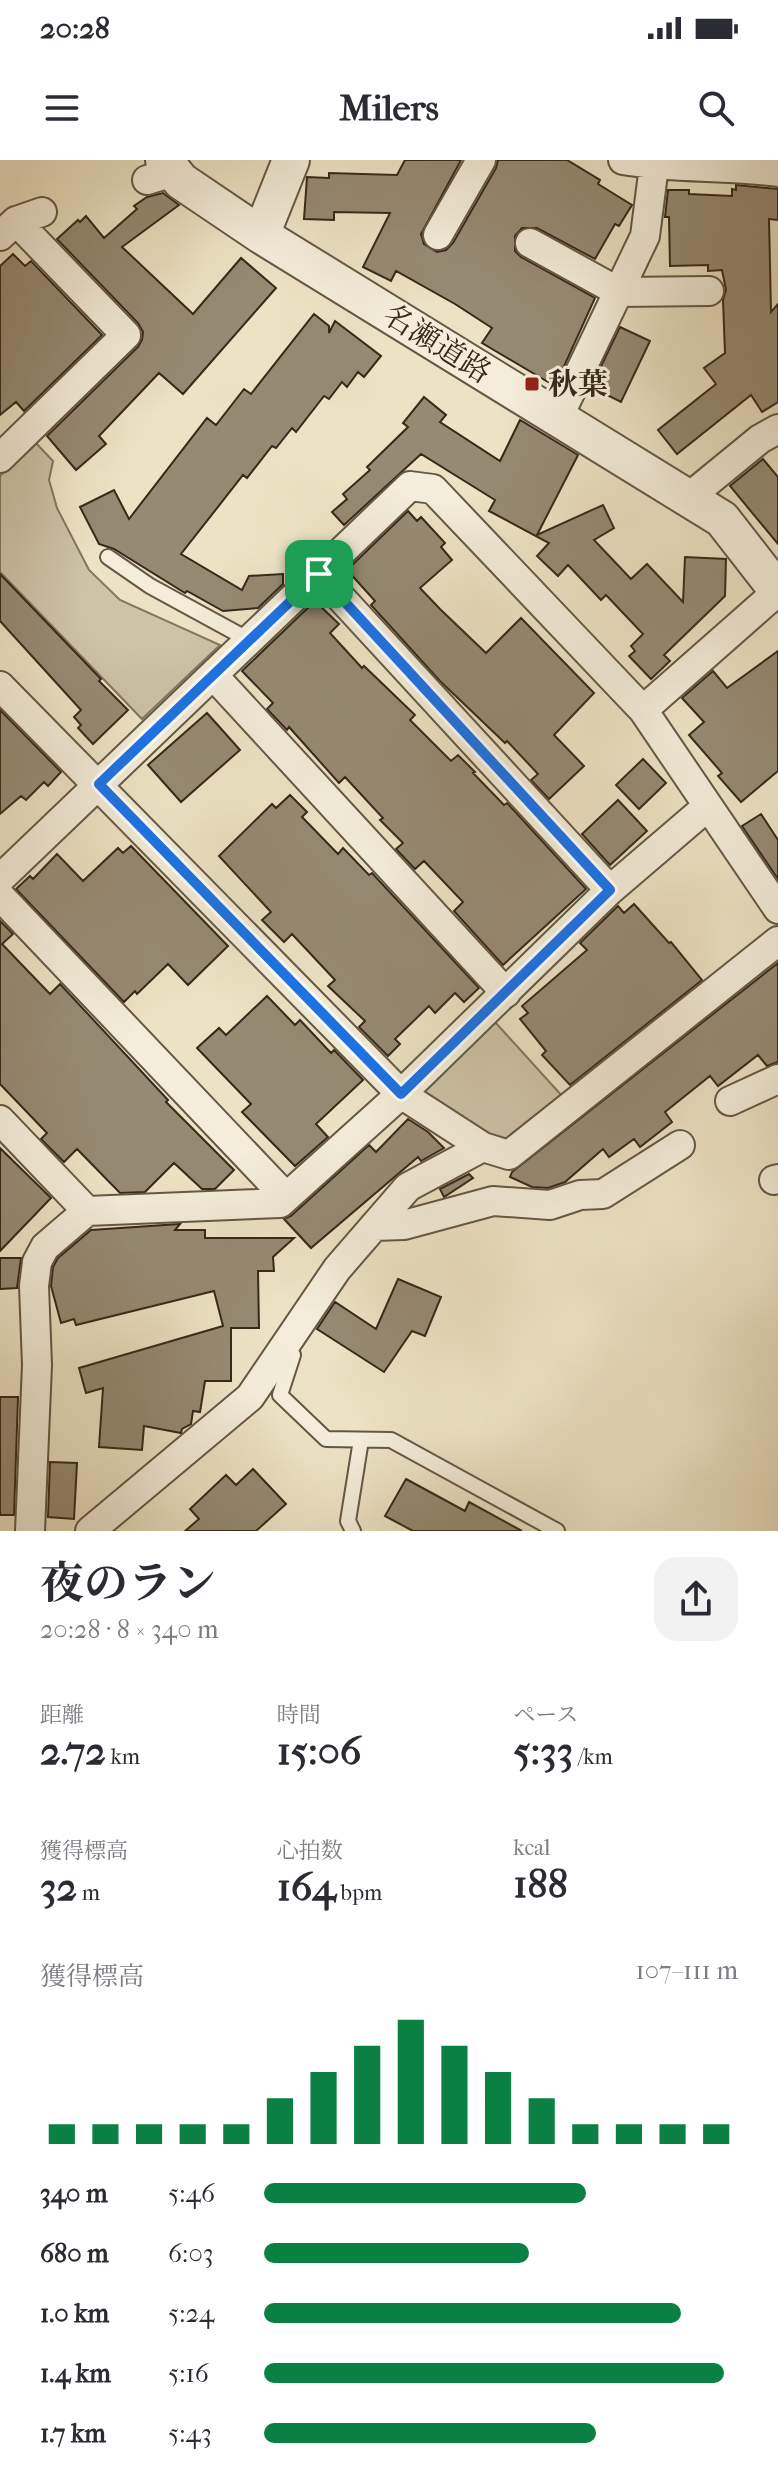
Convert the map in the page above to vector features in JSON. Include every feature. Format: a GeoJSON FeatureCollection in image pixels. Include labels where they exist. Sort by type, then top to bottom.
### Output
{"type":"FeatureCollection","features":[{"type":"Feature","properties":{"kind":"street"},"geometry":{"type":"LineString","coordinates":[[261,235],[291,160]]}},
{"type":"Feature","properties":{"kind":"street"},"geometry":{"type":"LineString","coordinates":[[438,235],[481,160]]}},
{"type":"Feature","properties":{"kind":"street"},"geometry":{"type":"LineString","coordinates":[[623,160],[654,166],[760,167]]}},
{"type":"Feature","properties":{"kind":"street"},"geometry":{"type":"LineString","coordinates":[[558,418],[645,236],[654,166]]}},
{"type":"Feature","properties":{"kind":"street","name":"名瀬道路"},"geometry":{"type":"LineString","coordinates":[[161,171],[722,519],[778,591]]}},
{"type":"Feature","properties":{"kind":"street"},"geometry":{"type":"LineString","coordinates":[[0,458],[126,335],[19,223]]}},
{"type":"Feature","properties":{"kind":"street"},"geometry":{"type":"LineString","coordinates":[[530,243],[619,292],[709,291]]}},
{"type":"Feature","properties":{"kind":"street"},"geometry":{"type":"LineString","coordinates":[[688,498],[760,439],[778,429]]}},
{"type":"Feature","properties":{"kind":"street"},"geometry":{"type":"LineString","coordinates":[[0,879],[410,486],[433,489],[643,710],[778,909]]}},
{"type":"Feature","properties":{"kind":"street"},"geometry":{"type":"LineString","coordinates":[[319,574],[610,890]]}},
{"type":"Feature","properties":{"kind":"street"},"geometry":{"type":"LineString","coordinates":[[643,710],[778,591]]}},
{"type":"Feature","properties":{"kind":"street"},"geometry":{"type":"LineString","coordinates":[[213,675],[506,993]]}},
{"type":"Feature","properties":{"kind":"street"},"geometry":{"type":"LineString","coordinates":[[0,686],[401,1094],[483,1147],[509,1155],[778,941]]}},
{"type":"Feature","properties":{"kind":"street"},"geometry":{"type":"LineString","coordinates":[[30,1531],[37,1365],[34,1286],[37,1262],[45,1247],[87,1211],[280,1203],[401,1094],[610,890],[708,806]]}},
{"type":"Feature","properties":{"kind":"street"},"geometry":{"type":"LineString","coordinates":[[0,896],[286,1197]]}},
{"type":"Feature","properties":{"kind":"street"},"geometry":{"type":"LineString","coordinates":[[730,1101],[778,1079]]}},
{"type":"Feature","properties":{"kind":"street"},"geometry":{"type":"LineString","coordinates":[[0,1120],[87,1211]]}},
{"type":"Feature","properties":{"kind":"street"},"geometry":{"type":"LineString","coordinates":[[374,1226],[404,1225],[493,1201],[550,1205],[580,1195],[603,1194],[680,1145]]}},
{"type":"Feature","properties":{"kind":"street"},"geometry":{"type":"LineString","coordinates":[[90,1531],[250,1397],[337,1269],[408,1187],[483,1147]]}},
{"type":"Feature","properties":{"kind":"lane"},"geometry":{"type":"LineString","coordinates":[[108,557],[150,586],[249,640]]}},
{"type":"Feature","properties":{"kind":"lane"},"geometry":{"type":"LineString","coordinates":[[284,1344],[293,1355],[280,1395],[326,1439],[391,1440],[557,1531]]}},
{"type":"Feature","properties":{"kind":"lane"},"geometry":{"type":"LineString","coordinates":[[353,1531],[348,1521],[361,1440]]}},
{"type":"Feature","properties":{"kind":"shaded area"},"geometry":{"type":"Polygon","coordinates":[[[34,441],[53,461],[49,480],[57,508],[89,570],[120,600],[220,645],[142,719],[0,572],[0,476],[34,441]]]}},
{"type":"Feature","properties":{"kind":"shaded area"},"geometry":{"type":"Polygon","coordinates":[[[495,1022],[563,1097],[506,1145],[414,1098],[495,1022]]]}},
{"type":"Feature","properties":{"kind":"building"},"geometry":{"type":"Polygon","coordinates":[[[405,160],[461,160],[421,234],[424,244],[437,252],[446,250],[453,243],[498,160],[567,160],[632,205],[619,226],[615,224],[595,259],[537,228],[522,228],[515,236],[515,251],[521,257],[595,298],[561,373],[555,370],[548,382],[482,343],[492,328],[455,304],[396,271],[391,281],[363,267],[390,213],[334,212],[334,220],[304,219],[307,177],[329,178],[329,173],[397,175],[405,160]]]}},
{"type":"Feature","properties":{"kind":"building"},"geometry":{"type":"Polygon","coordinates":[[[736,185],[778,189],[778,220],[769,219],[771,312],[778,304],[778,402],[762,412],[751,395],[677,454],[658,430],[716,384],[704,368],[725,353],[723,300],[726,290],[722,270],[708,271],[708,265],[670,266],[669,217],[665,217],[668,190],[732,196],[736,185]]]}},
{"type":"Feature","properties":{"kind":"building"},"geometry":{"type":"Polygon","coordinates":[[[163,193],[179,205],[122,247],[193,314],[241,258],[276,288],[183,394],[159,373],[99,436],[106,444],[76,470],[47,436],[138,347],[143,332],[138,323],[57,239],[86,216],[104,238],[137,209],[134,206],[147,197],[163,193]]]}},
{"type":"Feature","properties":{"kind":"building"},"geometry":{"type":"Polygon","coordinates":[[[13,254],[25,266],[31,261],[102,335],[24,411],[16,402],[0,415],[0,266],[13,254]]]}},
{"type":"Feature","properties":{"kind":"building"},"geometry":{"type":"Polygon","coordinates":[[[314,314],[329,326],[329,333],[335,321],[381,356],[364,377],[358,372],[347,387],[342,382],[329,399],[324,396],[296,432],[292,428],[276,448],[272,446],[247,478],[243,475],[181,554],[242,590],[249,576],[283,574],[283,584],[258,608],[223,611],[187,591],[185,593],[114,549],[99,544],[80,507],[114,490],[129,519],[207,418],[216,425],[244,389],[251,394],[314,314]]]}},
{"type":"Feature","properties":{"kind":"building"},"geometry":{"type":"Polygon","coordinates":[[[620,327],[650,341],[621,402],[591,387],[620,327]]]}},
{"type":"Feature","properties":{"kind":"building"},"geometry":{"type":"Polygon","coordinates":[[[424,397],[446,415],[440,422],[500,461],[520,420],[578,455],[537,535],[603,505],[614,528],[594,540],[631,579],[647,564],[683,602],[685,557],[726,559],[725,596],[664,655],[670,661],[651,679],[629,656],[635,651],[631,646],[643,634],[606,595],[601,600],[568,565],[558,576],[537,556],[549,543],[489,511],[495,500],[421,454],[344,525],[332,512],[347,499],[343,494],[370,470],[367,467],[408,427],[403,423],[424,397]]]}},
{"type":"Feature","properties":{"kind":"building"},"geometry":{"type":"Polygon","coordinates":[[[763,459],[778,477],[778,544],[730,486],[763,459]]]}},
{"type":"Feature","properties":{"kind":"building"},"geometry":{"type":"Polygon","coordinates":[[[408,511],[417,521],[421,517],[445,543],[441,547],[452,560],[420,588],[440,609],[486,653],[521,618],[594,693],[554,735],[584,766],[549,799],[531,780],[538,774],[507,741],[505,743],[440,681],[371,605],[375,601],[347,570],[408,511]]]}},
{"type":"Feature","properties":{"kind":"building"},"geometry":{"type":"Polygon","coordinates":[[[0,574],[128,710],[93,744],[78,728],[81,725],[74,717],[81,710],[0,621],[0,574]]]}},
{"type":"Feature","properties":{"kind":"building"},"geometry":{"type":"Polygon","coordinates":[[[315,601],[339,624],[330,633],[362,668],[364,666],[415,715],[410,720],[451,761],[458,755],[586,889],[503,965],[454,911],[463,902],[424,861],[415,869],[396,849],[403,843],[380,820],[383,818],[345,777],[339,783],[289,727],[287,730],[267,709],[273,703],[242,671],[315,601]]]}},
{"type":"Feature","properties":{"kind":"building"},"geometry":{"type":"Polygon","coordinates":[[[778,651],[778,771],[741,802],[718,776],[722,773],[689,735],[704,722],[682,698],[713,671],[727,688],[778,651]]]}},
{"type":"Feature","properties":{"kind":"building"},"geometry":{"type":"Polygon","coordinates":[[[0,710],[61,772],[48,786],[44,782],[26,800],[21,796],[0,814],[0,710]]]}},
{"type":"Feature","properties":{"kind":"building"},"geometry":{"type":"Polygon","coordinates":[[[207,713],[240,750],[181,802],[148,765],[207,713]]]}},
{"type":"Feature","properties":{"kind":"building"},"geometry":{"type":"Polygon","coordinates":[[[643,759],[666,783],[639,809],[616,785],[643,759]]]}},
{"type":"Feature","properties":{"kind":"building"},"geometry":{"type":"Polygon","coordinates":[[[290,795],[307,812],[302,817],[338,854],[343,848],[369,875],[372,873],[479,988],[464,1002],[455,993],[435,1013],[429,1006],[395,1039],[400,1044],[388,1056],[359,1027],[365,1021],[328,986],[335,980],[292,934],[284,942],[262,920],[271,912],[219,856],[272,804],[276,808],[290,795]]]}},
{"type":"Feature","properties":{"kind":"building"},"geometry":{"type":"Polygon","coordinates":[[[618,800],[647,831],[610,865],[582,834],[618,800]]]}},
{"type":"Feature","properties":{"kind":"building"},"geometry":{"type":"Polygon","coordinates":[[[761,814],[778,840],[778,879],[742,826],[761,814]]]}},
{"type":"Feature","properties":{"kind":"building"},"geometry":{"type":"Polygon","coordinates":[[[131,846],[228,946],[188,985],[168,964],[137,994],[135,991],[124,1002],[16,889],[30,876],[33,879],[57,854],[83,881],[118,848],[123,853],[131,846]]]}},
{"type":"Feature","properties":{"kind":"building"},"geometry":{"type":"Polygon","coordinates":[[[634,904],[702,980],[570,1085],[542,1055],[546,1051],[520,1019],[528,1013],[522,1006],[587,950],[580,943],[618,906],[624,913],[634,904]]]}},
{"type":"Feature","properties":{"kind":"building"},"geometry":{"type":"Polygon","coordinates":[[[0,921],[13,934],[2,944],[50,994],[60,984],[168,1100],[166,1102],[234,1170],[215,1189],[202,1189],[174,1163],[145,1192],[120,1193],[77,1149],[64,1162],[41,1139],[47,1133],[0,1084],[0,921]]]}},
{"type":"Feature","properties":{"kind":"building"},"geometry":{"type":"Polygon","coordinates":[[[778,963],[778,1062],[767,1066],[758,1055],[718,1086],[710,1076],[665,1112],[672,1122],[640,1147],[634,1139],[609,1157],[603,1149],[565,1182],[548,1188],[532,1187],[510,1177],[512,1172],[778,963]]]}},
{"type":"Feature","properties":{"kind":"building"},"geometry":{"type":"Polygon","coordinates":[[[267,996],[295,1025],[300,1020],[331,1053],[334,1050],[363,1080],[316,1124],[328,1137],[295,1166],[242,1112],[251,1104],[197,1048],[219,1028],[226,1035],[267,996]]]}},
{"type":"Feature","properties":{"kind":"building"},"geometry":{"type":"Polygon","coordinates":[[[408,1119],[428,1132],[444,1148],[421,1161],[418,1157],[311,1248],[284,1219],[369,1145],[376,1152],[408,1119]]]}},
{"type":"Feature","properties":{"kind":"building"},"geometry":{"type":"Polygon","coordinates":[[[0,1148],[51,1198],[0,1251],[0,1148]]]}},
{"type":"Feature","properties":{"kind":"building"},"geometry":{"type":"Polygon","coordinates":[[[469,1174],[473,1178],[444,1197],[440,1189],[469,1174]]]}},
{"type":"Feature","properties":{"kind":"building"},"geometry":{"type":"Polygon","coordinates":[[[180,1224],[175,1230],[205,1230],[205,1238],[294,1238],[273,1257],[274,1271],[258,1271],[259,1328],[231,1328],[231,1381],[205,1381],[200,1412],[193,1411],[191,1424],[181,1433],[144,1426],[142,1450],[99,1447],[103,1388],[86,1393],[79,1368],[223,1326],[214,1291],[76,1325],[74,1319],[61,1323],[51,1286],[53,1267],[58,1258],[91,1230],[180,1224]]]}},
{"type":"Feature","properties":{"kind":"building"},"geometry":{"type":"Polygon","coordinates":[[[0,1258],[21,1258],[17,1288],[0,1289],[0,1258]]]}},
{"type":"Feature","properties":{"kind":"building"},"geometry":{"type":"Polygon","coordinates":[[[398,1279],[441,1297],[425,1336],[412,1331],[384,1372],[317,1329],[335,1302],[376,1329],[398,1279]]]}},
{"type":"Feature","properties":{"kind":"building"},"geometry":{"type":"Polygon","coordinates":[[[0,1397],[18,1397],[14,1515],[0,1515],[0,1397]]]}},
{"type":"Feature","properties":{"kind":"building"},"geometry":{"type":"Polygon","coordinates":[[[50,1462],[77,1463],[74,1519],[48,1517],[50,1462]]]}},
{"type":"Feature","properties":{"kind":"building"},"geometry":{"type":"Polygon","coordinates":[[[253,1469],[286,1504],[256,1531],[185,1531],[199,1519],[190,1509],[226,1475],[236,1485],[253,1469]]]}},
{"type":"Feature","properties":{"kind":"building"},"geometry":{"type":"Polygon","coordinates":[[[406,1479],[465,1511],[469,1502],[522,1531],[413,1531],[385,1516],[406,1479]]]}},
{"type":"Feature","properties":{"kind":"place","name":"秋葉"},"geometry":{"type":"Point","coordinates":[532,384]}},
{"type":"Feature","properties":{"kind":"route"},"geometry":{"type":"LineString","coordinates":[[319,574],[610,890],[401,1094],[99,784],[319,574]]}}]}
